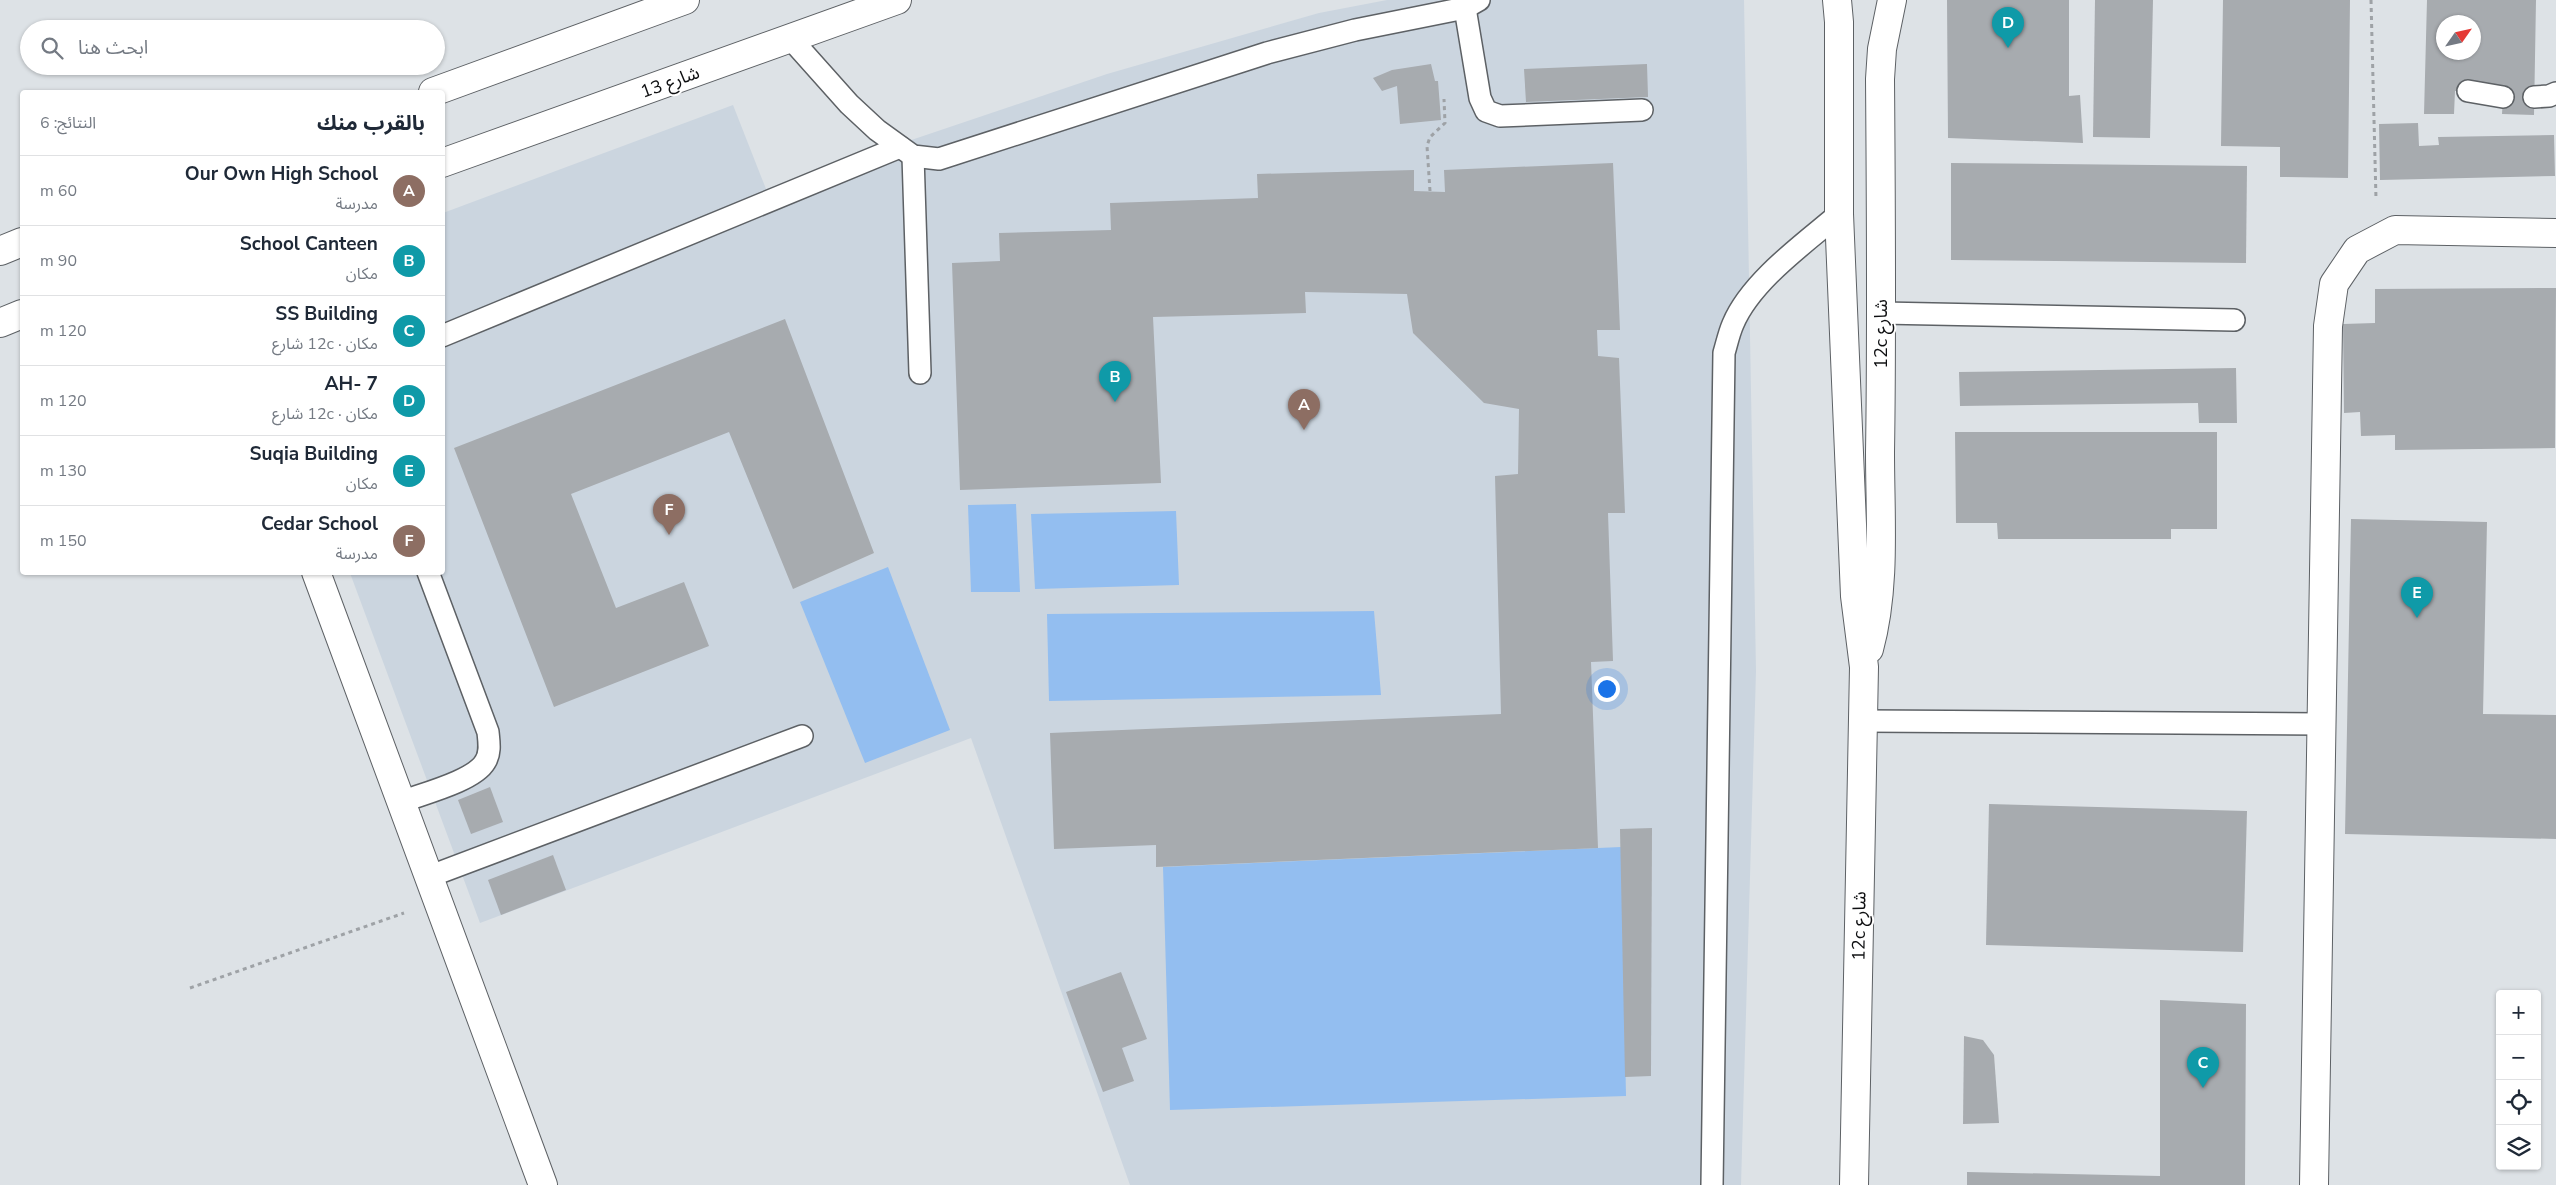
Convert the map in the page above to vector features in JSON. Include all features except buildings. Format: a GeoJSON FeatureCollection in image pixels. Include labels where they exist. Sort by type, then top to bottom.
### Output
{"type":"FeatureCollection","features":[{"type":"Feature","properties":{"kind":"street"},"geometry":{"type":"LineString","coordinates":[[438,90],[685,0]]}},
{"type":"Feature","properties":{"kind":"street","name":"شارع 13"},"geometry":{"type":"LineString","coordinates":[[445,162],[897,0]]}},
{"type":"Feature","properties":{"kind":"street","name":"12c شارع"},"geometry":{"type":"LineString","coordinates":[[1836,0],[1839,22],[1839,214],[1855,596],[1864,667],[1854,1185]]}},
{"type":"Feature","properties":{"kind":"street","name":"12c شارع"},"geometry":{"type":"LineString","coordinates":[[1864,667],[1872,637],[1879,578],[1882,313],[1880,79],[1882,49],[1892,0]]}},
{"type":"Feature","properties":{"kind":"street"},"geometry":{"type":"LineString","coordinates":[[2314,1185],[2328,326],[2334,284],[2357,250],[2395,230],[2556,233]]}},
{"type":"Feature","properties":{"kind":"street"},"geometry":{"type":"LineString","coordinates":[[0,251],[20,243]]}},
{"type":"Feature","properties":{"kind":"street"},"geometry":{"type":"LineString","coordinates":[[0,322],[20,315]]}},
{"type":"Feature","properties":{"kind":"street"},"geometry":{"type":"LineString","coordinates":[[317,575],[543,1185]]}},
{"type":"Feature","properties":{"kind":"lane"},"geometry":{"type":"LineString","coordinates":[[791,39],[849,104],[906,151],[939,159],[1267,53],[1355,30],[1472,4],[1480,98],[1486,111],[1500,116],[1642,110]]}},
{"type":"Feature","properties":{"kind":"lane"},"geometry":{"type":"LineString","coordinates":[[2468,91],[2503,97]]}},
{"type":"Feature","properties":{"kind":"lane"},"geometry":{"type":"LineString","coordinates":[[2534,97],[2549,96],[2556,93]]}},
{"type":"Feature","properties":{"kind":"lane"},"geometry":{"type":"LineString","coordinates":[[445,335],[906,151]]}},
{"type":"Feature","properties":{"kind":"lane"},"geometry":{"type":"LineString","coordinates":[[906,151],[920,373]]}},
{"type":"Feature","properties":{"kind":"lane"},"geometry":{"type":"LineString","coordinates":[[1712,1185],[1724,353],[1734,322],[1751,296],[1776,269],[1839,214]]}},
{"type":"Feature","properties":{"kind":"lane"},"geometry":{"type":"LineString","coordinates":[[1882,313],[2234,320]]}},
{"type":"Feature","properties":{"kind":"lane"},"geometry":{"type":"LineString","coordinates":[[401,802],[475,773],[485,763],[490,748],[488,732],[429,575]]}},
{"type":"Feature","properties":{"kind":"lane"},"geometry":{"type":"LineString","coordinates":[[1863,721],[2321,724]]}},
{"type":"Feature","properties":{"kind":"lane"},"geometry":{"type":"LineString","coordinates":[[433,889],[802,736]]}},
{"type":"Feature","properties":{"kind":"path"},"geometry":{"type":"LineString","coordinates":[[2372,0],[2376,210],[2385,235]]}},
{"type":"Feature","properties":{"kind":"path"},"geometry":{"type":"LineString","coordinates":[[1430,191],[1427,146],[1430,137],[1445,123],[1443,90]]}},
{"type":"Feature","properties":{"kind":"path"},"geometry":{"type":"LineString","coordinates":[[190,988],[433,889]]}},
{"type":"Feature","properties":{"kind":"shaded area"},"geometry":{"type":"Polygon","coordinates":[[[1387,0],[1744,0],[1756,671],[1741,1185],[1130,1185],[971,738],[480,923],[351,575],[445,575],[445,212],[733,105],[766,189],[1107,74],[1319,13],[1387,0]]]}},
{"type":"Feature","properties":{"kind":"shaded area"},"geometry":{"type":"Polygon","coordinates":[[[1016,504],[1020,592],[971,592],[968,505],[1016,504]]]}},
{"type":"Feature","properties":{"kind":"shaded area"},"geometry":{"type":"Polygon","coordinates":[[[1176,511],[1179,585],[1035,589],[1031,514],[1176,511]]]}},
{"type":"Feature","properties":{"kind":"shaded area"},"geometry":{"type":"Polygon","coordinates":[[[888,567],[950,730],[865,763],[800,602],[888,567]]]}},
{"type":"Feature","properties":{"kind":"shaded area"},"geometry":{"type":"Polygon","coordinates":[[[1374,611],[1381,695],[1049,701],[1047,614],[1374,611]]]}},
{"type":"Feature","properties":{"kind":"shaded area"},"geometry":{"type":"Polygon","coordinates":[[[1621,847],[1626,1096],[1170,1110],[1163,867],[1621,847]]]}},
{"type":"Feature","properties":{"kind":"place","name":"AH- 7"},"geometry":{"type":"Point","coordinates":[2008,48]}},
{"type":"Feature","properties":{"kind":"place","name":"School Canteen"},"geometry":{"type":"Point","coordinates":[1115,402]}},
{"type":"Feature","properties":{"kind":"place","name":"Our Own High School"},"geometry":{"type":"Point","coordinates":[1304,430]}},
{"type":"Feature","properties":{"kind":"place","name":"Cedar School"},"geometry":{"type":"Point","coordinates":[669,535]}},
{"type":"Feature","properties":{"kind":"place","name":"Suqia Building"},"geometry":{"type":"Point","coordinates":[2417,618]}},
{"type":"Feature","properties":{"kind":"place","name":"SS Building"},"geometry":{"type":"Point","coordinates":[2203,1088]}}]}
